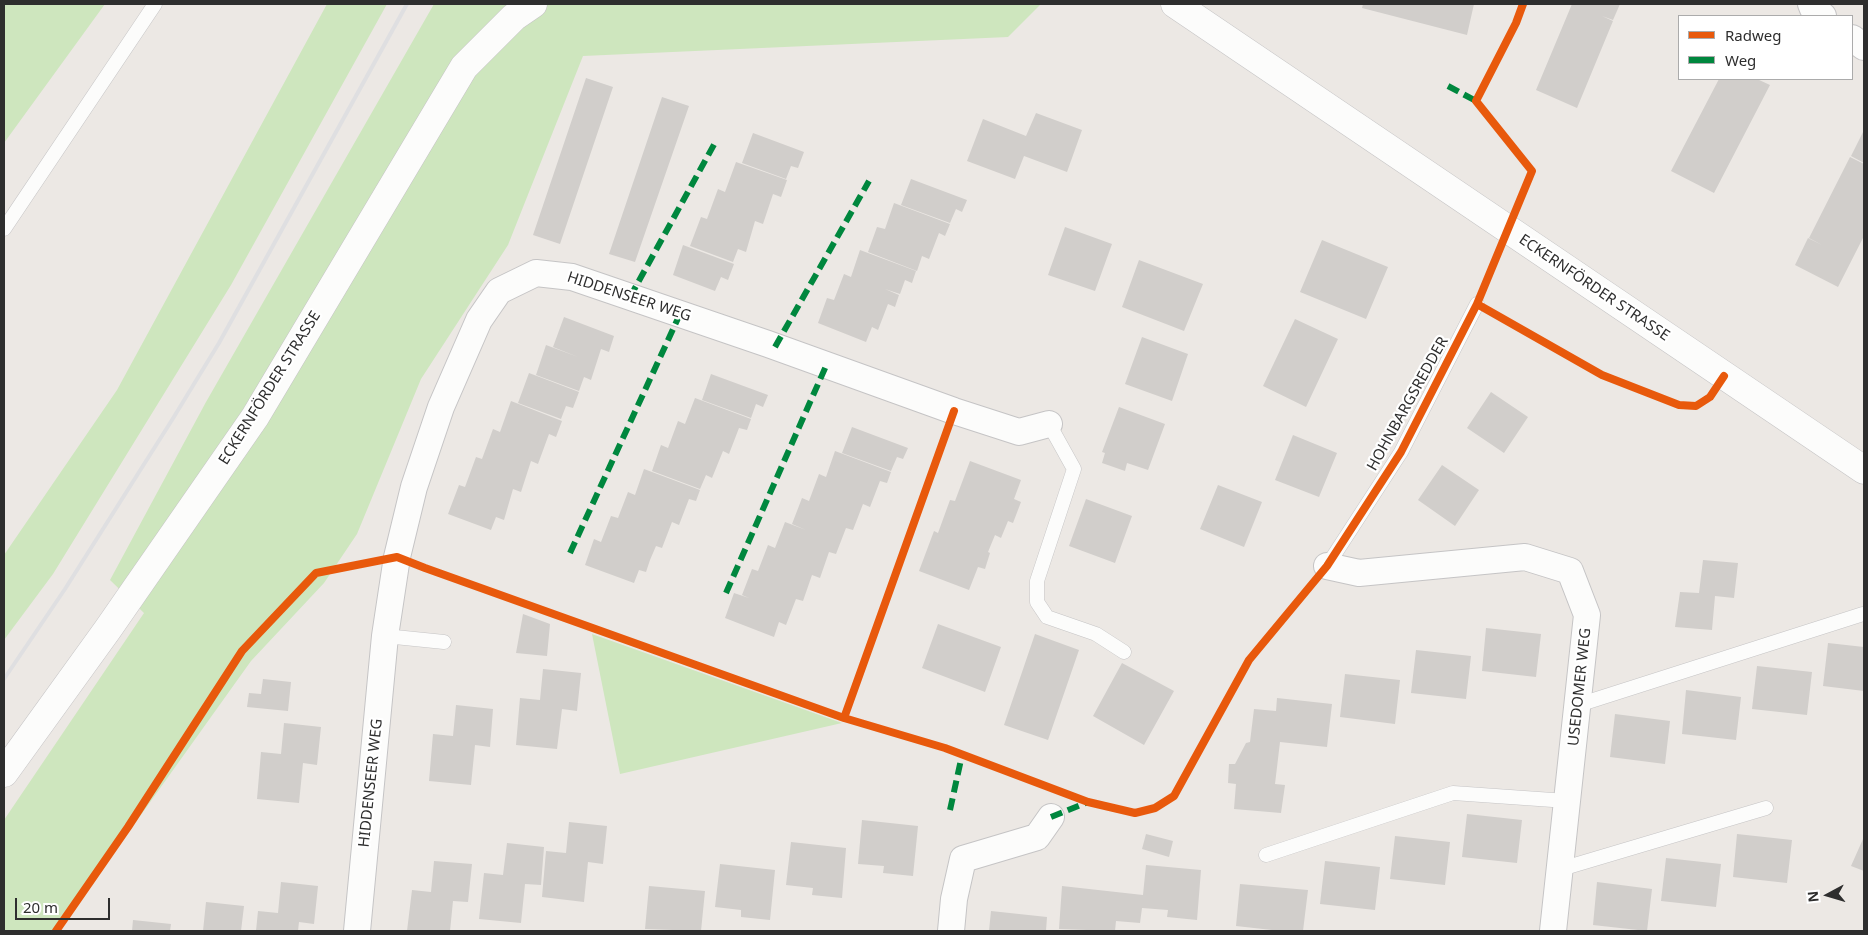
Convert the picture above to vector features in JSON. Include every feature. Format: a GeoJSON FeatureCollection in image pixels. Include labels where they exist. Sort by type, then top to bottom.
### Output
{"type":"FeatureCollection","features":[{"type":"Feature","properties":{"kind":"street","name":"ECKERNFÖRDER STRASSE"},"geometry":{"type":"LineString","coordinates":[[4,773],[108,629],[254,417],[464,67],[514,17],[533,4]]}},
{"type":"Feature","properties":{"kind":"street","name":"ECKERNFÖRDER STRASSE"},"geometry":{"type":"LineString","coordinates":[[1175,4],[1864,470]]}},
{"type":"Feature","properties":{"kind":"street"},"geometry":{"type":"LineString","coordinates":[[1811,4],[1822,15]]}},
{"type":"Feature","properties":{"kind":"street"},"geometry":{"type":"LineString","coordinates":[[1853,39],[1864,47]]}},
{"type":"Feature","properties":{"kind":"street","name":"HIDDENSEER WEG"},"geometry":{"type":"LineString","coordinates":[[357,931],[385,636],[397,557],[414,487],[441,407],[479,320],[499,291],[536,273],[572,276],[954,411],[1019,432],[1049,424]]}},
{"type":"Feature","properties":{"kind":"street","name":"USEDOMER WEG"},"geometry":{"type":"LineString","coordinates":[[1327,566],[1359,573],[1525,557],[1570,571],[1587,615],[1553,931]]}},
{"type":"Feature","properties":{"kind":"street"},"geometry":{"type":"LineString","coordinates":[[951,931],[954,899],[963,859],[1037,837],[1051,816]]}},
{"type":"Feature","properties":{"kind":"lane"},"geometry":{"type":"LineString","coordinates":[[4,229],[155,4]]}},
{"type":"Feature","properties":{"kind":"lane","name":"HOHNBARGSREDDER"},"geometry":{"type":"LineString","coordinates":[[1327,566],[1401,452],[1477,304]]}},
{"type":"Feature","properties":{"kind":"lane"},"geometry":{"type":"LineString","coordinates":[[1049,424],[1074,469],[1037,581],[1037,602],[1047,617],[1096,634],[1124,652]]}},
{"type":"Feature","properties":{"kind":"lane"},"geometry":{"type":"LineString","coordinates":[[1578,705],[1863,614]]}},
{"type":"Feature","properties":{"kind":"lane"},"geometry":{"type":"LineString","coordinates":[[385,636],[444,642]]}},
{"type":"Feature","properties":{"kind":"lane"},"geometry":{"type":"LineString","coordinates":[[1266,855],[1453,793],[1567,801]]}},
{"type":"Feature","properties":{"kind":"lane"},"geometry":{"type":"LineString","coordinates":[[1561,868],[1766,808]]}},
{"type":"Feature","properties":{"kind":"green space"},"geometry":{"type":"Polygon","coordinates":[[[4,4],[105,4],[4,143],[4,4]]]}},
{"type":"Feature","properties":{"kind":"green space"},"geometry":{"type":"Polygon","coordinates":[[[327,4],[387,4],[231,285],[53,574],[4,640],[4,555],[117,390],[327,4]]]}},
{"type":"Feature","properties":{"kind":"green space"},"geometry":{"type":"Polygon","coordinates":[[[434,4],[1041,4],[1008,37],[583,56],[508,245],[421,379],[357,534],[324,583],[251,661],[58,931],[4,931],[4,820],[144,613],[110,580],[206,402],[434,4]]]}},
{"type":"Feature","properties":{"kind":"green space"},"geometry":{"type":"Polygon","coordinates":[[[592,634],[842,723],[620,774],[592,634]]]}},
{"type":"Feature","properties":{"kind":"building"},"geometry":{"type":"Polygon","coordinates":[[[1363,4],[1474,4],[1467,35],[1362,8],[1363,4]]]}},
{"type":"Feature","properties":{"kind":"building"},"geometry":{"type":"Polygon","coordinates":[[[1572,4],[1620,4],[1613,20],[1602,16],[1613,21],[1577,108],[1536,90],[1572,4]]]}},
{"type":"Feature","properties":{"kind":"building"},"geometry":{"type":"Polygon","coordinates":[[[586,78],[613,87],[560,244],[533,235],[586,78]]]}},
{"type":"Feature","properties":{"kind":"building"},"geometry":{"type":"Polygon","coordinates":[[[1718,80],[1759,80],[1770,85],[1728,166],[1685,144],[1718,80]]]}},
{"type":"Feature","properties":{"kind":"building"},"geometry":{"type":"Polygon","coordinates":[[[662,97],[689,106],[635,262],[609,254],[662,97]]]}},
{"type":"Feature","properties":{"kind":"building"},"geometry":{"type":"Polygon","coordinates":[[[1036,113],[1082,130],[1067,172],[1024,156],[1015,179],[967,161],[983,119],[1026,136],[1036,113]]]}},
{"type":"Feature","properties":{"kind":"building"},"geometry":{"type":"Polygon","coordinates":[[[1864,130],[1864,163],[1851,156],[1864,130]]]}},
{"type":"Feature","properties":{"kind":"building"},"geometry":{"type":"Polygon","coordinates":[[[753,133],[804,152],[798,168],[791,166],[786,179],[742,163],[753,133]]]}},
{"type":"Feature","properties":{"kind":"building"},"geometry":{"type":"Polygon","coordinates":[[[1685,144],[1728,166],[1714,193],[1671,171],[1685,144]]]}},
{"type":"Feature","properties":{"kind":"building"},"geometry":{"type":"Polygon","coordinates":[[[1850,157],[1864,164],[1864,236],[1838,287],[1795,265],[1808,238],[1822,245],[1809,238],[1850,157]]]}},
{"type":"Feature","properties":{"kind":"building"},"geometry":{"type":"Polygon","coordinates":[[[736,162],[787,180],[781,197],[773,194],[763,224],[755,221],[746,252],[738,249],[733,262],[690,246],[701,217],[707,219],[718,189],[725,192],[736,162]]]}},
{"type":"Feature","properties":{"kind":"building"},"geometry":{"type":"Polygon","coordinates":[[[911,179],[967,200],[962,212],[956,209],[950,223],[901,205],[911,179]]]}},
{"type":"Feature","properties":{"kind":"building"},"geometry":{"type":"Polygon","coordinates":[[[894,203],[950,224],[945,236],[939,233],[929,259],[922,256],[917,271],[868,252],[877,227],[885,229],[894,203]]]}},
{"type":"Feature","properties":{"kind":"building"},"geometry":{"type":"Polygon","coordinates":[[[1065,227],[1112,244],[1095,291],[1048,275],[1065,227]]]}},
{"type":"Feature","properties":{"kind":"building"},"geometry":{"type":"Polygon","coordinates":[[[1322,240],[1388,267],[1366,319],[1300,292],[1322,240]]]}},
{"type":"Feature","properties":{"kind":"building"},"geometry":{"type":"Polygon","coordinates":[[[683,245],[734,264],[728,280],[721,277],[715,291],[673,275],[683,245]]]}},
{"type":"Feature","properties":{"kind":"building"},"geometry":{"type":"Polygon","coordinates":[[[860,250],[916,271],[912,283],[905,280],[900,294],[885,289],[899,295],[895,307],[888,304],[878,330],[872,327],[866,342],[818,323],[827,298],[834,300],[844,274],[851,277],[860,250]]]}},
{"type":"Feature","properties":{"kind":"building"},"geometry":{"type":"Polygon","coordinates":[[[1139,260],[1203,284],[1184,331],[1122,307],[1139,260]]]}},
{"type":"Feature","properties":{"kind":"building"},"geometry":{"type":"Polygon","coordinates":[[[564,317],[614,336],[609,352],[601,349],[591,380],[584,377],[579,391],[536,375],[546,345],[578,357],[553,347],[564,317]]]}},
{"type":"Feature","properties":{"kind":"building"},"geometry":{"type":"Polygon","coordinates":[[[1295,319],[1338,339],[1306,407],[1263,386],[1295,319]]]}},
{"type":"Feature","properties":{"kind":"building"},"geometry":{"type":"Polygon","coordinates":[[[1142,337],[1188,354],[1172,401],[1125,384],[1142,337]]]}},
{"type":"Feature","properties":{"kind":"building"},"geometry":{"type":"Polygon","coordinates":[[[529,373],[579,392],[573,408],[566,406],[561,419],[518,403],[529,373]]]}},
{"type":"Feature","properties":{"kind":"building"},"geometry":{"type":"Polygon","coordinates":[[[711,374],[768,395],[763,407],[756,404],[751,418],[702,400],[711,374]]]}},
{"type":"Feature","properties":{"kind":"building"},"geometry":{"type":"Polygon","coordinates":[[[1491,392],[1528,417],[1504,453],[1467,428],[1491,392]]]}},
{"type":"Feature","properties":{"kind":"building"},"geometry":{"type":"Polygon","coordinates":[[[695,398],[751,419],[747,430],[739,428],[729,454],[723,451],[712,478],[706,475],[700,489],[652,471],[661,445],[668,448],[678,421],[685,424],[695,398]]]}},
{"type":"Feature","properties":{"kind":"building"},"geometry":{"type":"Polygon","coordinates":[[[511,401],[562,421],[556,437],[549,434],[538,464],[531,461],[521,492],[513,489],[504,520],[496,517],[491,530],[448,514],[459,485],[465,487],[476,457],[482,459],[493,429],[500,432],[511,401]]]}},
{"type":"Feature","properties":{"kind":"building"},"geometry":{"type":"Polygon","coordinates":[[[1119,407],[1165,424],[1148,470],[1127,463],[1125,471],[1102,463],[1105,453],[1102,452],[1119,407]]]}},
{"type":"Feature","properties":{"kind":"building"},"geometry":{"type":"Polygon","coordinates":[[[852,427],[908,448],[903,459],[897,457],[891,471],[842,453],[852,427]]]}},
{"type":"Feature","properties":{"kind":"building"},"geometry":{"type":"Polygon","coordinates":[[[1293,435],[1337,453],[1319,497],[1275,480],[1293,435]]]}},
{"type":"Feature","properties":{"kind":"building"},"geometry":{"type":"Polygon","coordinates":[[[835,451],[891,472],[887,483],[880,481],[870,507],[863,504],[853,530],[846,528],[836,554],[829,552],[820,578],[812,575],[803,601],[796,599],[786,625],[779,622],[774,637],[725,618],[734,593],[749,598],[742,595],[752,569],[758,571],[768,545],[775,548],[785,522],[806,530],[792,524],[802,498],[809,501],[819,474],[826,477],[835,451]]]}},
{"type":"Feature","properties":{"kind":"building"},"geometry":{"type":"Polygon","coordinates":[[[970,461],[1021,480],[1014,499],[1021,502],[1013,523],[1008,521],[1001,538],[995,535],[988,552],[990,553],[985,569],[978,567],[969,590],[919,571],[934,531],[938,533],[950,500],[955,501],[970,461]]]}},
{"type":"Feature","properties":{"kind":"building"},"geometry":{"type":"Polygon","coordinates":[[[1442,465],[1479,490],[1455,526],[1418,500],[1442,465]]]}},
{"type":"Feature","properties":{"kind":"building"},"geometry":{"type":"Polygon","coordinates":[[[644,469],[700,490],[696,501],[689,499],[679,525],[672,522],[662,548],[656,546],[646,572],[639,570],[634,583],[585,565],[594,539],[601,542],[611,516],[618,518],[628,492],[635,495],[644,469]]]}},
{"type":"Feature","properties":{"kind":"building"},"geometry":{"type":"Polygon","coordinates":[[[1218,485],[1262,502],[1244,547],[1200,529],[1218,485]]]}},
{"type":"Feature","properties":{"kind":"building"},"geometry":{"type":"Polygon","coordinates":[[[1086,499],[1132,516],[1115,563],[1069,546],[1086,499]]]}},
{"type":"Feature","properties":{"kind":"building"},"geometry":{"type":"Polygon","coordinates":[[[1703,560],[1738,563],[1734,598],[1715,596],[1712,630],[1675,627],[1680,592],[1699,593],[1703,560]]]}},
{"type":"Feature","properties":{"kind":"building"},"geometry":{"type":"Polygon","coordinates":[[[523,614],[550,624],[547,656],[516,653],[523,614]]]}},
{"type":"Feature","properties":{"kind":"building"},"geometry":{"type":"Polygon","coordinates":[[[938,624],[1001,647],[985,692],[922,668],[938,624]]]}},
{"type":"Feature","properties":{"kind":"building"},"geometry":{"type":"Polygon","coordinates":[[[1486,628],[1541,634],[1536,677],[1482,671],[1486,628]]]}},
{"type":"Feature","properties":{"kind":"building"},"geometry":{"type":"Polygon","coordinates":[[[1035,634],[1079,650],[1048,740],[1004,725],[1035,634]]]}},
{"type":"Feature","properties":{"kind":"building"},"geometry":{"type":"Polygon","coordinates":[[[1828,643],[1864,647],[1864,691],[1823,686],[1828,643]]]}},
{"type":"Feature","properties":{"kind":"building"},"geometry":{"type":"Polygon","coordinates":[[[1416,650],[1471,656],[1466,699],[1411,693],[1416,650]]]}},
{"type":"Feature","properties":{"kind":"building"},"geometry":{"type":"Polygon","coordinates":[[[1122,663],[1174,691],[1144,745],[1093,716],[1122,663]]]}},
{"type":"Feature","properties":{"kind":"building"},"geometry":{"type":"Polygon","coordinates":[[[1757,666],[1812,672],[1807,715],[1752,709],[1757,666]]]}},
{"type":"Feature","properties":{"kind":"building"},"geometry":{"type":"Polygon","coordinates":[[[543,669],[581,673],[577,711],[562,709],[557,749],[516,745],[520,698],[540,700],[543,669]]]}},
{"type":"Feature","properties":{"kind":"building"},"geometry":{"type":"Polygon","coordinates":[[[1345,674],[1400,680],[1395,724],[1340,717],[1345,674]]]}},
{"type":"Feature","properties":{"kind":"building"},"geometry":{"type":"Polygon","coordinates":[[[263,679],[291,682],[288,711],[247,707],[249,693],[261,694],[263,679]]]}},
{"type":"Feature","properties":{"kind":"building"},"geometry":{"type":"Polygon","coordinates":[[[1686,690],[1741,697],[1736,740],[1682,734],[1686,690]]]}},
{"type":"Feature","properties":{"kind":"building"},"geometry":{"type":"Polygon","coordinates":[[[1277,698],[1332,704],[1327,747],[1280,742],[1275,784],[1285,785],[1281,813],[1234,809],[1236,784],[1228,783],[1229,764],[1235,764],[1246,743],[1250,742],[1254,709],[1276,711],[1277,698]]]}},
{"type":"Feature","properties":{"kind":"building"},"geometry":{"type":"Polygon","coordinates":[[[456,705],[493,709],[490,747],[475,745],[471,785],[429,781],[433,734],[453,736],[456,705]]]}},
{"type":"Feature","properties":{"kind":"building"},"geometry":{"type":"Polygon","coordinates":[[[1615,714],[1670,721],[1665,764],[1610,757],[1615,714]]]}},
{"type":"Feature","properties":{"kind":"building"},"geometry":{"type":"Polygon","coordinates":[[[284,723],[321,727],[317,765],[303,763],[299,803],[257,799],[261,752],[281,754],[284,723]]]}},
{"type":"Feature","properties":{"kind":"building"},"geometry":{"type":"Polygon","coordinates":[[[1467,814],[1522,820],[1517,863],[1462,857],[1467,814]]]}},
{"type":"Feature","properties":{"kind":"building"},"geometry":{"type":"Polygon","coordinates":[[[862,820],[918,826],[913,876],[883,873],[884,866],[858,864],[862,820]]]}},
{"type":"Feature","properties":{"kind":"building"},"geometry":{"type":"Polygon","coordinates":[[[569,822],[607,826],[603,864],[588,862],[584,902],[542,897],[546,851],[566,853],[569,822]]]}},
{"type":"Feature","properties":{"kind":"building"},"geometry":{"type":"Polygon","coordinates":[[[1146,834],[1173,841],[1169,857],[1142,849],[1146,834]]]}},
{"type":"Feature","properties":{"kind":"building"},"geometry":{"type":"Polygon","coordinates":[[[1737,834],[1792,840],[1787,883],[1733,877],[1737,834]]]}},
{"type":"Feature","properties":{"kind":"building"},"geometry":{"type":"Polygon","coordinates":[[[1395,836],[1450,842],[1445,885],[1390,879],[1395,836]]]}},
{"type":"Feature","properties":{"kind":"building"},"geometry":{"type":"Polygon","coordinates":[[[1864,839],[1864,871],[1851,866],[1864,839]]]}},
{"type":"Feature","properties":{"kind":"building"},"geometry":{"type":"Polygon","coordinates":[[[791,842],[846,848],[842,898],[812,895],[813,888],[786,885],[791,842]]]}},
{"type":"Feature","properties":{"kind":"building"},"geometry":{"type":"Polygon","coordinates":[[[507,843],[544,847],[541,885],[525,884],[521,923],[479,919],[484,873],[503,875],[507,843]]]}},
{"type":"Feature","properties":{"kind":"building"},"geometry":{"type":"Polygon","coordinates":[[[1666,858],[1721,864],[1716,907],[1661,901],[1666,858]]]}},
{"type":"Feature","properties":{"kind":"building"},"geometry":{"type":"Polygon","coordinates":[[[434,861],[472,864],[468,902],[453,901],[450,931],[407,931],[412,890],[431,892],[434,861]]]}},
{"type":"Feature","properties":{"kind":"building"},"geometry":{"type":"Polygon","coordinates":[[[1325,861],[1380,867],[1375,910],[1320,904],[1325,861]]]}},
{"type":"Feature","properties":{"kind":"building"},"geometry":{"type":"Polygon","coordinates":[[[720,864],[775,870],[770,920],[741,917],[741,910],[715,907],[720,864]]]}},
{"type":"Feature","properties":{"kind":"building"},"geometry":{"type":"Polygon","coordinates":[[[1146,865],[1201,870],[1197,920],[1167,917],[1168,910],[1142,908],[1140,923],[1116,921],[1115,931],[1059,929],[1062,886],[1143,895],[1146,865]]]}},
{"type":"Feature","properties":{"kind":"building"},"geometry":{"type":"Polygon","coordinates":[[[281,882],[318,886],[314,924],[299,922],[298,931],[256,931],[258,911],[278,913],[281,882]]]}},
{"type":"Feature","properties":{"kind":"building"},"geometry":{"type":"Polygon","coordinates":[[[1597,882],[1652,889],[1647,931],[1593,925],[1597,882]]]}},
{"type":"Feature","properties":{"kind":"building"},"geometry":{"type":"Polygon","coordinates":[[[1240,884],[1308,890],[1303,931],[1281,931],[1236,926],[1240,884]]]}},
{"type":"Feature","properties":{"kind":"building"},"geometry":{"type":"Polygon","coordinates":[[[649,886],[705,891],[701,931],[645,929],[649,886]]]}},
{"type":"Feature","properties":{"kind":"building"},"geometry":{"type":"Polygon","coordinates":[[[206,902],[244,906],[241,931],[203,931],[206,902]]]}},
{"type":"Feature","properties":{"kind":"building"},"geometry":{"type":"Polygon","coordinates":[[[991,911],[1047,917],[1046,931],[989,931],[991,911]]]}},
{"type":"Feature","properties":{"kind":"building"},"geometry":{"type":"Polygon","coordinates":[[[133,920],[171,924],[170,931],[132,931],[133,920]]]}},
{"type":"Feature","properties":{"kind":"railway"},"geometry":{"type":"LineString","coordinates":[[4,679],[65,589],[219,343],[407,4]]}},
{"type":"Feature","properties":{"kind":"marked path"},"geometry":{"type":"LineString","coordinates":[[1448,86],[1476,101]]}},
{"type":"Feature","properties":{"kind":"marked path"},"geometry":{"type":"LineString","coordinates":[[630,297],[716,141]]}},
{"type":"Feature","properties":{"kind":"marked path"},"geometry":{"type":"LineString","coordinates":[[775,347],[869,181]]}},
{"type":"Feature","properties":{"kind":"marked path"},"geometry":{"type":"LineString","coordinates":[[570,553],[680,314]]}},
{"type":"Feature","properties":{"kind":"marked path"},"geometry":{"type":"LineString","coordinates":[[726,593],[826,366]]}},
{"type":"Feature","properties":{"kind":"marked path"},"geometry":{"type":"LineString","coordinates":[[950,810],[962,755]]}},
{"type":"Feature","properties":{"kind":"marked path"},"geometry":{"type":"LineString","coordinates":[[1051,817],[1088,802]]}},
{"type":"Feature","properties":{"kind":"cycle path"},"geometry":{"type":"LineString","coordinates":[[56,931],[128,827],[242,651],[316,573],[397,557],[844,718],[945,748],[1088,802],[1135,813],[1155,808],[1174,796],[1249,660],[1327,566],[1401,452],[1477,304],[1532,171],[1476,101],[1516,23],[1523,4]]}},
{"type":"Feature","properties":{"kind":"cycle path"},"geometry":{"type":"LineString","coordinates":[[1477,304],[1602,375],[1679,405],[1696,406],[1710,397],[1724,376]]}},
{"type":"Feature","properties":{"kind":"cycle path"},"geometry":{"type":"LineString","coordinates":[[844,718],[954,411]]}}]}
